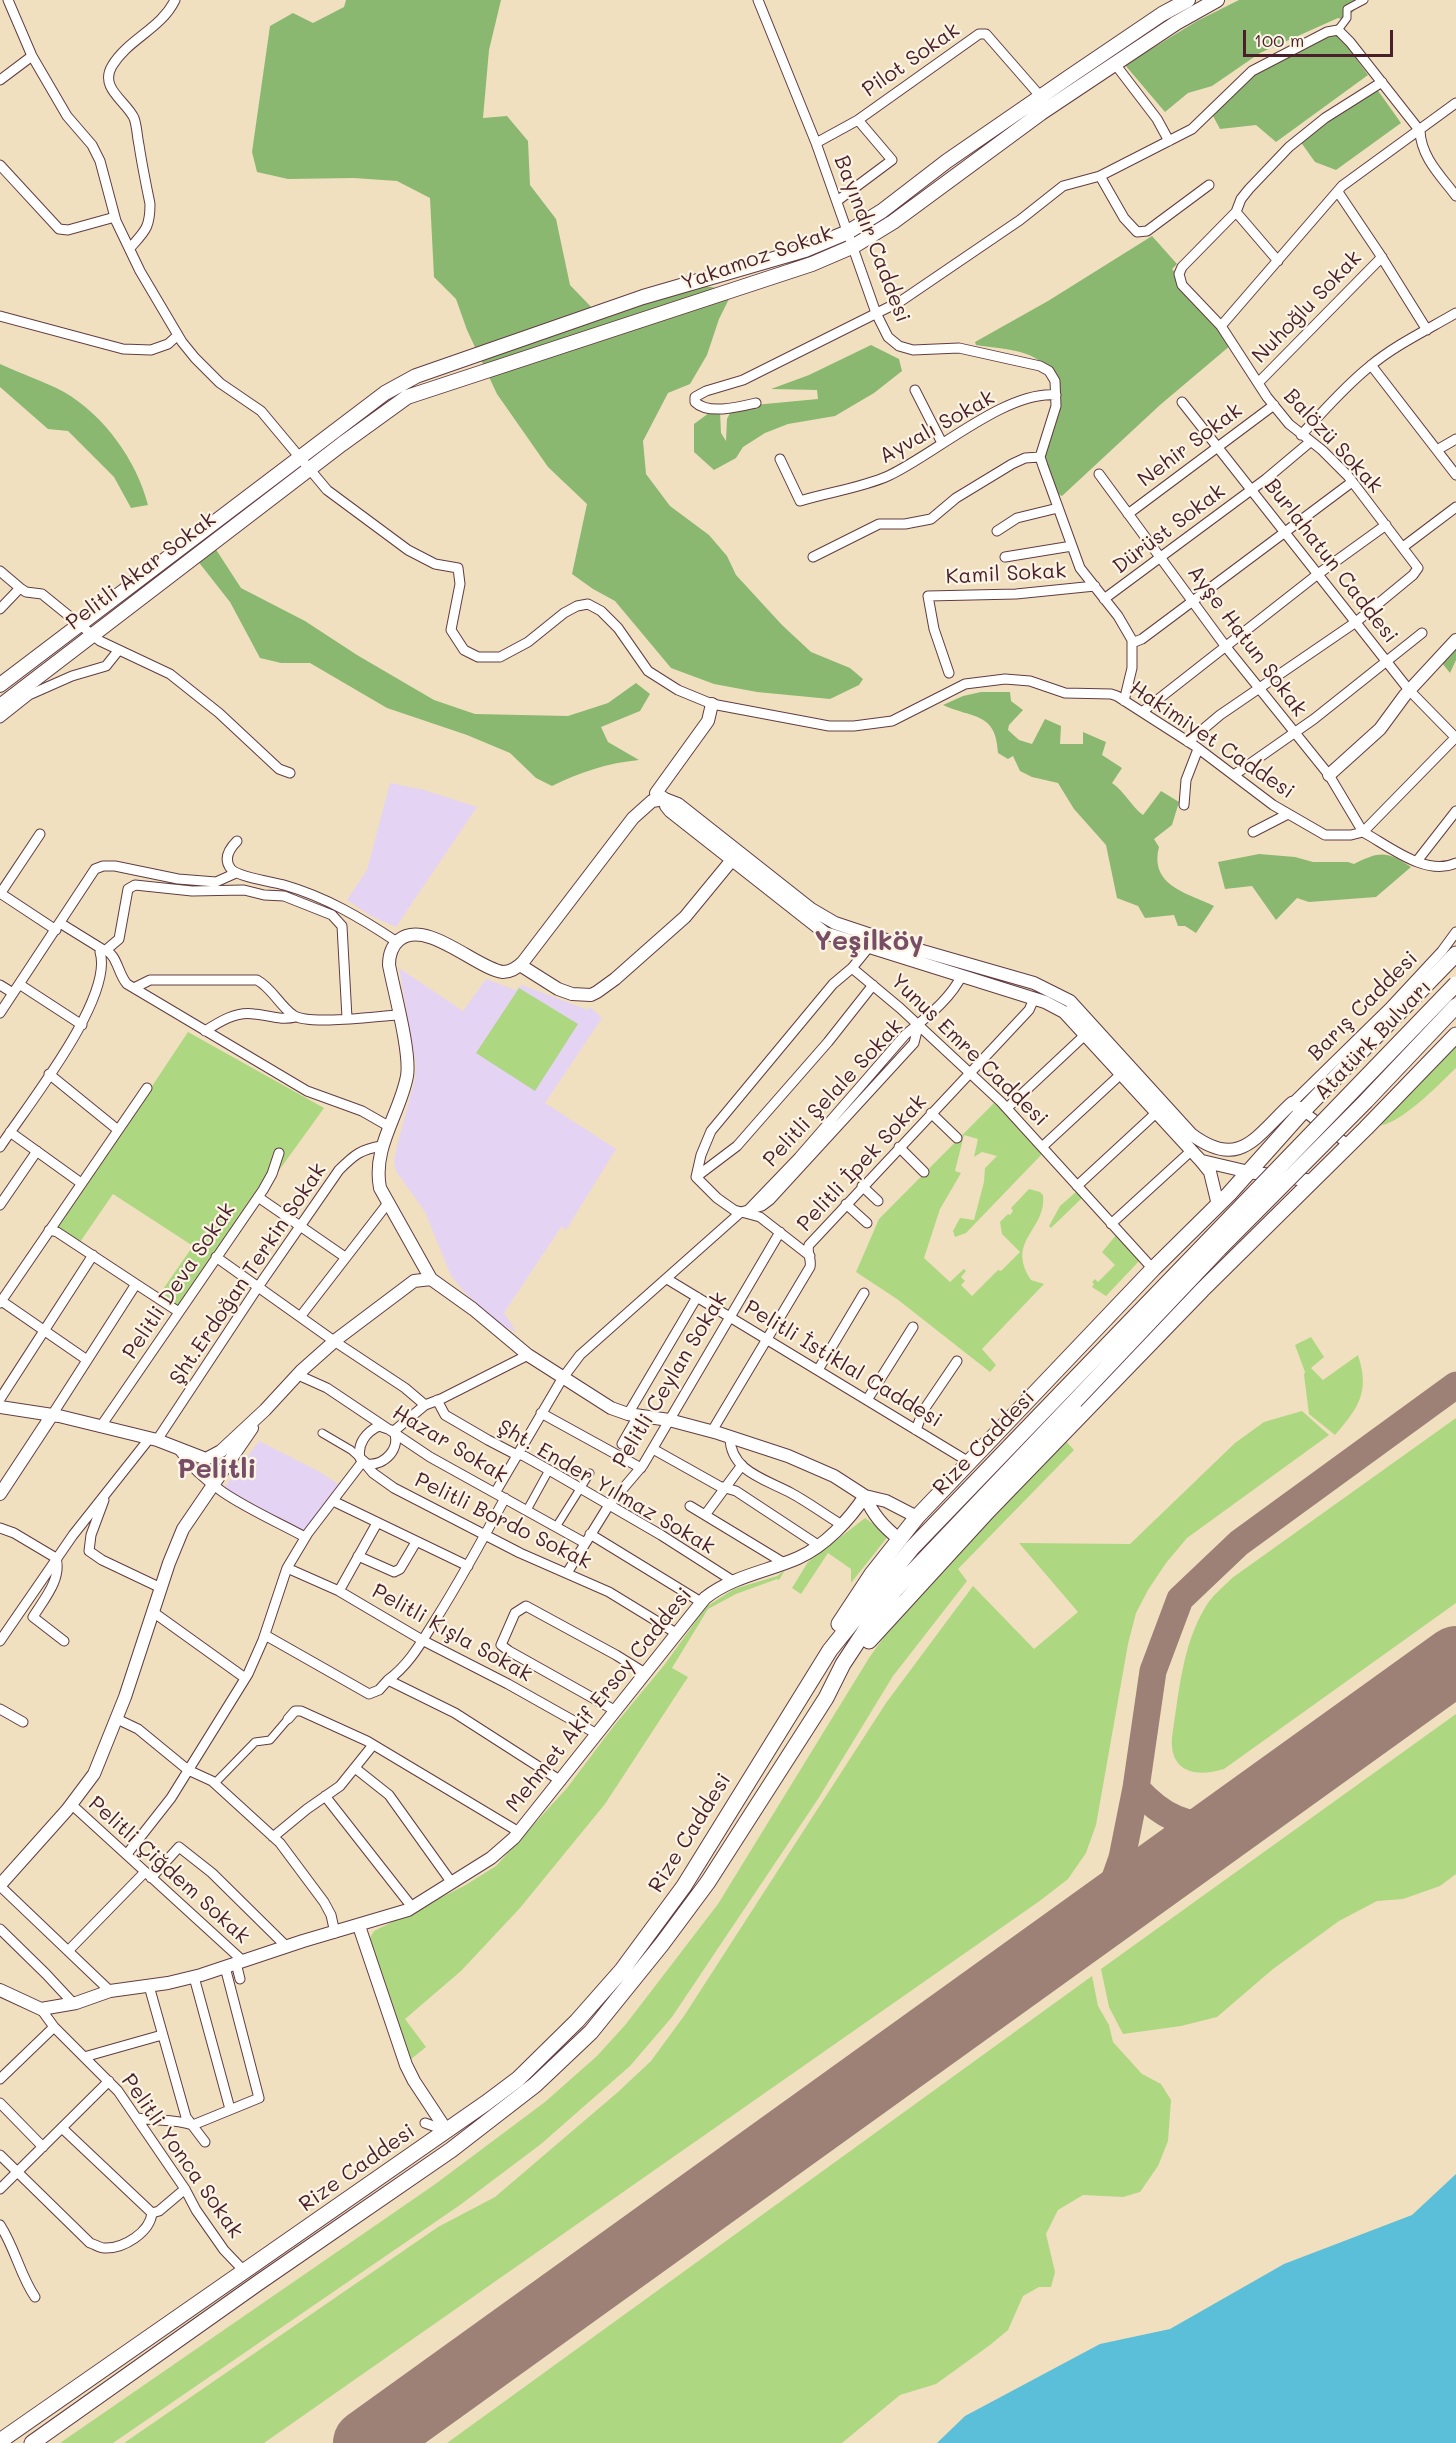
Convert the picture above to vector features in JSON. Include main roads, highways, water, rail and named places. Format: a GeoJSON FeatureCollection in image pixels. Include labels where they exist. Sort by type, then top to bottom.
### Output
{"type":"FeatureCollection","features":[{"type":"Feature","properties":{"kind":"highway"},"geometry":{"type":"LineString","coordinates":[[799,1701],[813,1666],[872,1575],[917,1517],[1267,1153],[1292,1124],[1298,1107],[1456,954]]}},
{"type":"Feature","properties":{"kind":"highway","name":"Atatürk Bulvarı"},"geometry":{"type":"LineString","coordinates":[[1316,1129],[1456,984]]}},
{"type":"Feature","properties":{"kind":"highway","name":"Atatürk Bulvarı"},"geometry":{"type":"LineString","coordinates":[[1317,1151],[1456,1006]]}},
{"type":"Feature","properties":{"kind":"highway"},"geometry":{"type":"LineString","coordinates":[[826,1698],[874,1634],[981,1518],[1202,1290],[1349,1145],[1456,1035]]}},
{"type":"Feature","properties":{"kind":"highway","name":"Rize Caddesi"},"geometry":{"type":"LineString","coordinates":[[0,2440],[447,2131],[518,2079],[577,2021],[622,1970],[684,1886],[830,1650],[912,1548],[1316,1129]]}},
{"type":"Feature","properties":{"kind":"highway","name":"Rize Caddesi"},"geometry":{"type":"LineString","coordinates":[[32,2443],[451,2150],[535,2085],[591,2032],[663,1944],[708,1882],[826,1698],[849,1655],[895,1590],[1219,1249],[1317,1151]]}},
{"type":"Feature","properties":{"kind":"highway"},"geometry":{"type":"LineString","coordinates":[[1267,1153],[1268,1164],[1274,1176]]}},
{"type":"Feature","properties":{"kind":"main road","name":"Yakamoz Sokak"},"geometry":{"type":"LineString","coordinates":[[299,457],[367,406],[416,376],[643,297],[805,250],[848,232],[882,211],[948,161],[1041,97],[1188,0]]}},
{"type":"Feature","properties":{"kind":"main road","name":"Yakamoz Sokak"},"geometry":{"type":"LineString","coordinates":[[309,470],[407,397],[812,264],[854,246],[893,222],[1032,120],[1176,23],[1217,0]]}},
{"type":"Feature","properties":{"kind":"main road","name":"Pelitli Akar Sokak"},"geometry":{"type":"LineString","coordinates":[[0,685],[299,457]]}},
{"type":"Feature","properties":{"kind":"main road","name":"Pelitli Akar Sokak"},"geometry":{"type":"LineString","coordinates":[[0,706],[309,470]]}},
{"type":"Feature","properties":{"kind":"water"},"geometry":{"type":"Polygon","coordinates":[[[1456,2174],[1456,2443],[937,2443],[965,2416],[1100,2344],[1170,2329],[1284,2264],[1412,2215],[1456,2174]]]}},
{"type":"Feature","properties":{"kind":"district","name":"Yeşilköy"},"geometry":{"type":"Point","coordinates":[869,942]}},
{"type":"Feature","properties":{"kind":"district","name":"Pelitli"},"geometry":{"type":"Point","coordinates":[217,1470]}}]}
